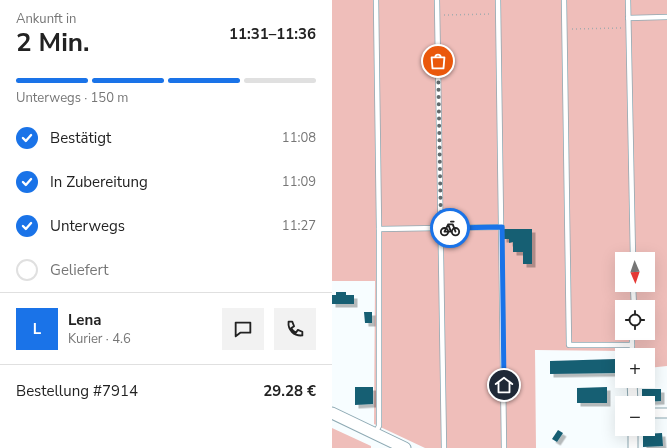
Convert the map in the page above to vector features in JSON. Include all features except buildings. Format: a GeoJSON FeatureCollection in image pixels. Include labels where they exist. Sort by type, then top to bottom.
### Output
{"type":"FeatureCollection","features":[{"type":"Feature","properties":{"kind":"street"},"geometry":{"type":"LineString","coordinates":[[332,413],[405,448]]}},
{"type":"Feature","properties":{"kind":"street"},"geometry":{"type":"LineString","coordinates":[[655,413],[667,413]]}},
{"type":"Feature","properties":{"kind":"street"},"geometry":{"type":"LineString","coordinates":[[633,436],[633,448]]}},
{"type":"Feature","properties":{"kind":"lane"},"geometry":{"type":"LineString","coordinates":[[375,434],[379,426],[379,229],[376,0]]}},
{"type":"Feature","properties":{"kind":"lane"},"geometry":{"type":"LineString","coordinates":[[437,0],[444,448]]}},
{"type":"Feature","properties":{"kind":"lane"},"geometry":{"type":"LineString","coordinates":[[498,0],[504,448]]}},
{"type":"Feature","properties":{"kind":"lane"},"geometry":{"type":"LineString","coordinates":[[564,0],[569,345],[632,345],[632,340]]}},
{"type":"Feature","properties":{"kind":"lane"},"geometry":{"type":"LineString","coordinates":[[628,0],[633,252]]}},
{"type":"Feature","properties":{"kind":"lane"},"geometry":{"type":"LineString","coordinates":[[628,18],[667,17]]}},
{"type":"Feature","properties":{"kind":"lane"},"geometry":{"type":"LineString","coordinates":[[379,229],[502,227]]}},
{"type":"Feature","properties":{"kind":"path"},"geometry":{"type":"LineString","coordinates":[[438,15],[498,14]]}},
{"type":"Feature","properties":{"kind":"path"},"geometry":{"type":"LineString","coordinates":[[564,29],[629,28]]}},
{"type":"Feature","properties":{"kind":"shaded area"},"geometry":{"type":"Polygon","coordinates":[[[332,0],[667,0],[667,366],[655,367],[655,348],[615,348],[615,351],[535,350],[536,448],[425,448],[374,424],[375,281],[332,281],[332,0]]]}},
{"type":"Feature","properties":{"kind":"shaded area"},"geometry":{"type":"Polygon","coordinates":[[[332,428],[371,446],[371,448],[332,448],[332,428]]]}},
{"type":"Feature","properties":{"kind":"way so far"},"geometry":{"type":"LineString","coordinates":[[438,61],[441,228],[450,228]]}},
{"type":"Feature","properties":{"kind":"route"},"geometry":{"type":"LineString","coordinates":[[450,228],[502,227],[504,385]]}}]}
